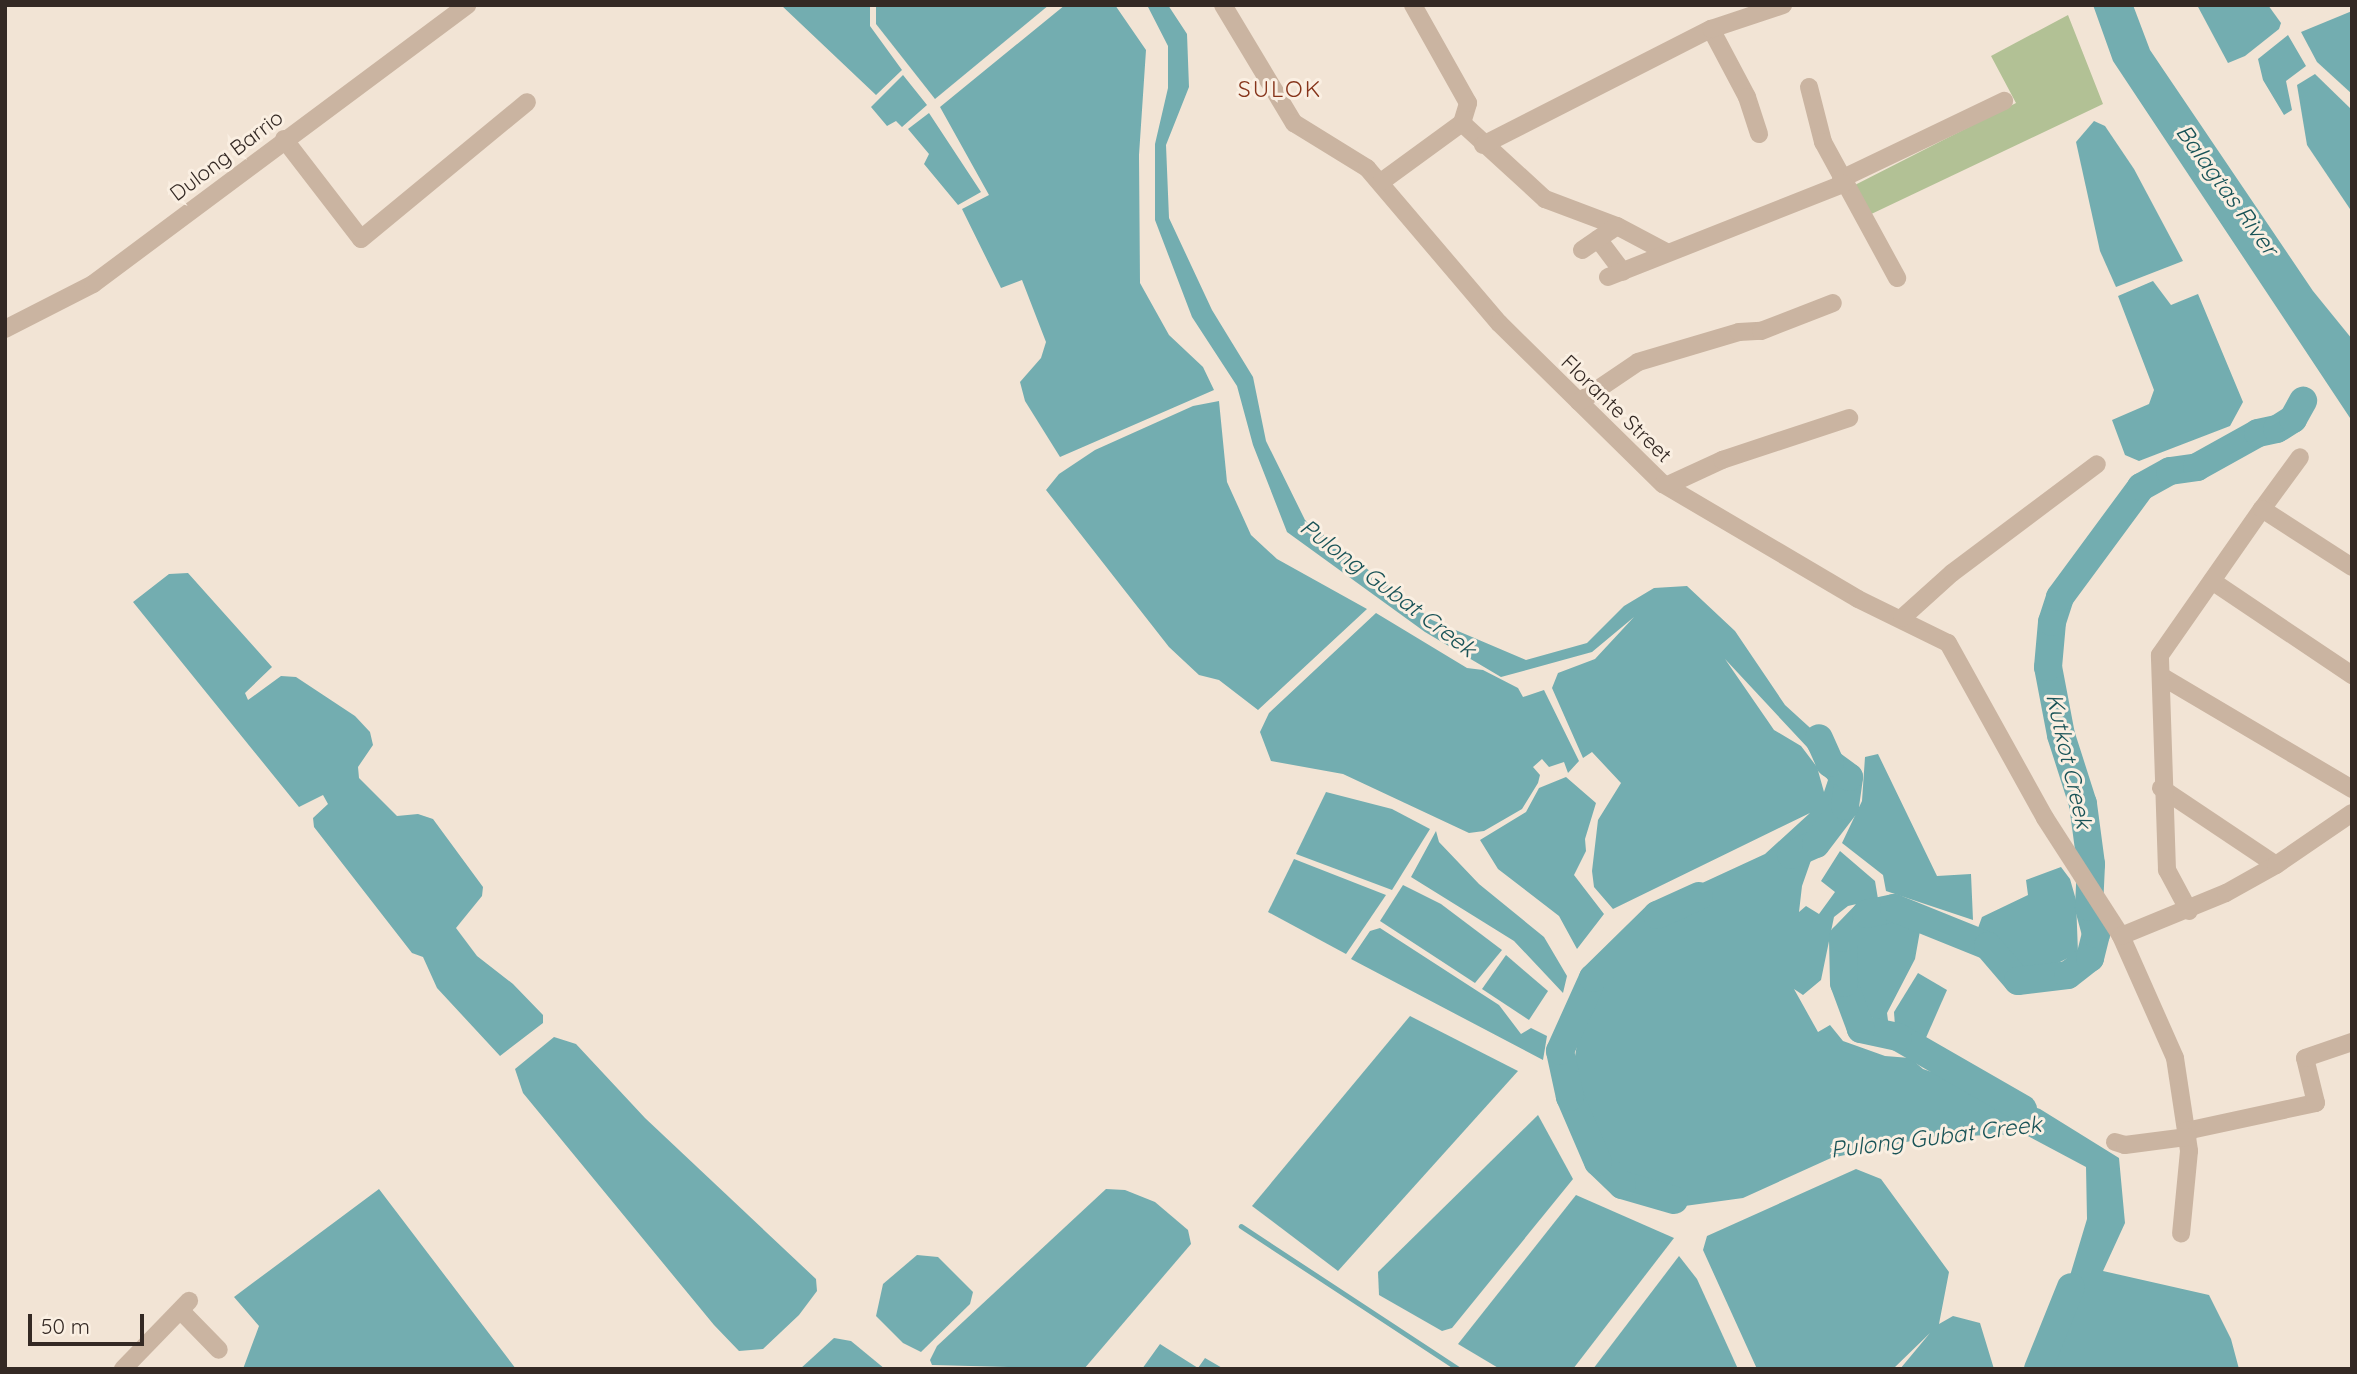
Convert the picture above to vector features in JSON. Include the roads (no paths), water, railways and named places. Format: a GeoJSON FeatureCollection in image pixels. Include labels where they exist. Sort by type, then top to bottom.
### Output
{"type":"FeatureCollection","features":[{"type":"Feature","properties":{"kind":"street","name":"Dulong Barrio"},"geometry":{"type":"LineString","coordinates":[[5,329],[93,284],[467,5]]}},
{"type":"Feature","properties":{"kind":"street","name":"Florante Street"},"geometry":{"type":"LineString","coordinates":[[1223,5],[1294,123],[1355,157],[1381,182],[1499,323],[1668,485],[1858,599],[1902,618],[1948,643],[2045,818],[2105,907],[2121,936],[2175,1058],[2186,1134],[2181,1234]]}},
{"type":"Feature","properties":{"kind":"street"},"geometry":{"type":"LineString","coordinates":[[1381,182],[1462,123],[1468,103],[1417,6]]}},
{"type":"Feature","properties":{"kind":"street"},"geometry":{"type":"LineString","coordinates":[[1483,145],[1711,29],[1775,6]]}},
{"type":"Feature","properties":{"kind":"street"},"geometry":{"type":"LineString","coordinates":[[1711,29],[1748,97],[1759,134]]}},
{"type":"Feature","properties":{"kind":"street"},"geometry":{"type":"LineString","coordinates":[[1809,87],[1823,142],[1842,182],[1897,278]]}},
{"type":"Feature","properties":{"kind":"street"},"geometry":{"type":"LineString","coordinates":[[284,139],[361,239],[527,102]]}},
{"type":"Feature","properties":{"kind":"street"},"geometry":{"type":"LineString","coordinates":[[1598,239],[1615,275],[1842,182],[2004,102]]}},
{"type":"Feature","properties":{"kind":"street"},"geometry":{"type":"LineString","coordinates":[[1462,123],[1483,145],[1551,203],[1617,226],[1666,252]]}},
{"type":"Feature","properties":{"kind":"street"},"geometry":{"type":"LineString","coordinates":[[1582,250],[1617,226]]}},
{"type":"Feature","properties":{"kind":"street"},"geometry":{"type":"LineString","coordinates":[[1578,401],[1638,362],[1739,332],[1761,331],[1833,303]]}},
{"type":"Feature","properties":{"kind":"street"},"geometry":{"type":"LineString","coordinates":[[1668,485],[1723,460],[1849,418]]}},
{"type":"Feature","properties":{"kind":"street"},"geometry":{"type":"LineString","coordinates":[[2189,912],[2167,870],[2161,788],[2160,655],[2300,457]]}},
{"type":"Feature","properties":{"kind":"street"},"geometry":{"type":"LineString","coordinates":[[1902,618],[1952,573],[2097,464]]}},
{"type":"Feature","properties":{"kind":"street"},"geometry":{"type":"LineString","coordinates":[[2262,509],[2352,567]]}},
{"type":"Feature","properties":{"kind":"street"},"geometry":{"type":"LineString","coordinates":[[2212,581],[2352,675]]}},
{"type":"Feature","properties":{"kind":"street"},"geometry":{"type":"LineString","coordinates":[[2161,676],[2352,789]]}},
{"type":"Feature","properties":{"kind":"street"},"geometry":{"type":"LineString","coordinates":[[2161,788],[2276,865]]}},
{"type":"Feature","properties":{"kind":"street"},"geometry":{"type":"LineString","coordinates":[[2121,936],[2189,912],[2276,865],[2352,813]]}},
{"type":"Feature","properties":{"kind":"street"},"geometry":{"type":"LineString","coordinates":[[2115,1142],[2124,1145],[2186,1134],[2316,1103],[2305,1058],[2352,1042]]}},
{"type":"Feature","properties":{"kind":"street"},"geometry":{"type":"LineString","coordinates":[[130,1366],[185,1306],[219,1350]]}},
{"type":"Feature","properties":{"kind":"water"},"geometry":{"type":"Polygon","coordinates":[[[781,5],[870,5],[870,26],[902,70],[876,95],[781,5]]]}},
{"type":"Feature","properties":{"kind":"water"},"geometry":{"type":"Polygon","coordinates":[[[876,5],[1049,5],[935,99],[876,24],[876,5]]]}},
{"type":"Feature","properties":{"kind":"water"},"geometry":{"type":"Polygon","coordinates":[[[1065,5],[1115,5],[1146,50],[1139,155],[1140,283],[1169,335],[1203,367],[1214,390],[1060,457],[1025,401],[1020,382],[1041,358],[1046,342],[1022,280],[1001,288],[962,209],[989,195],[940,107],[1065,5]]]}},
{"type":"Feature","properties":{"kind":"water"},"geometry":{"type":"Polygon","coordinates":[[[1147,5],[1168,5],[1187,34],[1189,87],[1166,145],[1169,218],[1212,310],[1253,377],[1266,441],[1305,520],[1432,620],[1526,660],[1587,643],[1624,606],[1654,588],[1687,586],[1735,631],[1785,705],[1830,746],[1841,775],[1802,886],[1799,912],[1806,906],[1819,914],[1835,892],[1821,881],[1840,851],[1875,881],[1878,899],[1848,906],[1834,917],[1821,980],[1803,995],[1794,989],[1818,1032],[1830,1025],[1843,1041],[1885,1056],[1910,1058],[1923,1069],[2040,1109],[2119,1158],[2125,1223],[2103,1271],[2209,1295],[2231,1339],[2239,1369],[2042,1369],[2087,1219],[2086,1167],[2024,1134],[1930,1137],[1831,1158],[1743,1198],[1670,1208],[1618,1179],[1577,1111],[1573,1068],[1580,1027],[1602,966],[1700,884],[1765,854],[1810,813],[1613,909],[1594,887],[1592,871],[1598,820],[1621,783],[1592,752],[1583,758],[1552,688],[1558,673],[1595,659],[1634,617],[1592,652],[1501,677],[1425,632],[1287,532],[1253,445],[1237,386],[1192,317],[1155,220],[1155,144],[1168,88],[1168,46],[1147,5]],[[1725,659],[1774,730],[1801,746],[1817,767],[1824,792],[1828,780],[1807,747],[1725,659]]]}},
{"type":"Feature","properties":{"kind":"water","name":"Balagtas River"},"geometry":{"type":"Polygon","coordinates":[[[2093,5],[2133,5],[2150,50],[2313,291],[2352,339],[2352,421],[2113,61],[2093,5]]]}},
{"type":"Feature","properties":{"kind":"water"},"geometry":{"type":"Polygon","coordinates":[[[2197,5],[2268,5],[2281,23],[2279,29],[2245,56],[2228,63],[2197,5]]]}},
{"type":"Feature","properties":{"kind":"water"},"geometry":{"type":"Polygon","coordinates":[[[2352,11],[2352,94],[2317,62],[2301,32],[2352,11]]]}},
{"type":"Feature","properties":{"kind":"water"},"geometry":{"type":"Polygon","coordinates":[[[2288,35],[2306,66],[2286,81],[2292,110],[2284,115],[2263,80],[2258,59],[2288,35]]]}},
{"type":"Feature","properties":{"kind":"water"},"geometry":{"type":"Polygon","coordinates":[[[2315,74],[2352,110],[2352,212],[2307,145],[2297,85],[2315,74]]]}},
{"type":"Feature","properties":{"kind":"water"},"geometry":{"type":"Polygon","coordinates":[[[903,75],[927,105],[902,127],[896,121],[887,126],[871,107],[903,75]]]}},
{"type":"Feature","properties":{"kind":"water"},"geometry":{"type":"Polygon","coordinates":[[[929,113],[981,192],[958,205],[924,164],[929,154],[908,129],[929,113]]]}},
{"type":"Feature","properties":{"kind":"water"},"geometry":{"type":"Polygon","coordinates":[[[2094,121],[2105,126],[2134,169],[2183,261],[2116,287],[2100,251],[2076,142],[2094,121]]]}},
{"type":"Feature","properties":{"kind":"water"},"geometry":{"type":"Polygon","coordinates":[[[2153,281],[2171,305],[2198,294],[2243,402],[2230,426],[2139,461],[2125,455],[2112,420],[2149,404],[2154,390],[2118,296],[2153,281]]]}},
{"type":"Feature","properties":{"kind":"water"},"geometry":{"type":"Polygon","coordinates":[[[1219,401],[1227,482],[1251,535],[1277,559],[1367,609],[1258,710],[1219,680],[1199,675],[1169,647],[1046,490],[1059,474],[1095,450],[1193,406],[1219,401]]]}},
{"type":"Feature","properties":{"kind":"water"},"geometry":{"type":"Polygon","coordinates":[[[188,573],[272,667],[245,693],[248,700],[281,676],[296,677],[355,716],[370,732],[373,745],[358,767],[359,778],[397,816],[418,814],[433,819],[483,887],[482,896],[456,928],[477,956],[513,984],[543,1015],[543,1023],[500,1056],[437,988],[423,957],[412,953],[314,827],[313,818],[328,804],[323,795],[299,807],[133,602],[169,574],[188,573]]]}},
{"type":"Feature","properties":{"kind":"water"},"geometry":{"type":"Polygon","coordinates":[[[1376,613],[1467,668],[1483,670],[1518,688],[1523,697],[1544,690],[1579,761],[1568,773],[1564,762],[1549,767],[1542,759],[1533,767],[1540,775],[1538,783],[1522,809],[1484,831],[1469,833],[1343,774],[1271,761],[1260,732],[1269,713],[1376,613]]]}},
{"type":"Feature","properties":{"kind":"water"},"geometry":{"type":"Polygon","coordinates":[[[1878,754],[1937,876],[1971,874],[1973,920],[1886,891],[1883,875],[1842,843],[1862,801],[1865,757],[1878,754]]]}},
{"type":"Feature","properties":{"kind":"water"},"geometry":{"type":"Polygon","coordinates":[[[1566,777],[1596,803],[1585,839],[1586,851],[1574,875],[1604,914],[1577,949],[1559,916],[1498,869],[1480,840],[1526,812],[1539,788],[1566,777]]]}},
{"type":"Feature","properties":{"kind":"water"},"geometry":{"type":"Polygon","coordinates":[[[1326,792],[1392,809],[1430,829],[1392,890],[1296,854],[1326,792]]]}},
{"type":"Feature","properties":{"kind":"water"},"geometry":{"type":"Polygon","coordinates":[[[1436,831],[1439,842],[1479,884],[1544,937],[1567,976],[1563,993],[1514,941],[1411,877],[1436,831]]]}},
{"type":"Feature","properties":{"kind":"water"},"geometry":{"type":"Polygon","coordinates":[[[1294,859],[1386,895],[1346,954],[1268,912],[1294,859]]]}},
{"type":"Feature","properties":{"kind":"water"},"geometry":{"type":"Polygon","coordinates":[[[2061,867],[2070,879],[2076,900],[2078,953],[2054,965],[2025,970],[2015,965],[1996,939],[1978,928],[1982,917],[2028,895],[2026,880],[2061,867]]]}},
{"type":"Feature","properties":{"kind":"water"},"geometry":{"type":"Polygon","coordinates":[[[1403,885],[1441,904],[1502,950],[1475,983],[1380,921],[1403,885]]]}},
{"type":"Feature","properties":{"kind":"water"},"geometry":{"type":"Polygon","coordinates":[[[1895,912],[1917,923],[1920,931],[1915,959],[1887,1013],[1889,1028],[1866,1014],[1853,979],[1851,945],[1877,917],[1895,912]]]}},
{"type":"Feature","properties":{"kind":"water"},"geometry":{"type":"Polygon","coordinates":[[[1380,928],[1499,1005],[1521,1034],[1531,1028],[1547,1036],[1543,1060],[1351,959],[1370,931],[1380,928]]]}},
{"type":"Feature","properties":{"kind":"water"},"geometry":{"type":"Polygon","coordinates":[[[1506,955],[1548,991],[1529,1020],[1482,989],[1506,955]]]}},
{"type":"Feature","properties":{"kind":"water"},"geometry":{"type":"Polygon","coordinates":[[[1918,973],[1947,990],[1925,1040],[1895,1026],[1894,1012],[1918,973]]]}},
{"type":"Feature","properties":{"kind":"water"},"geometry":{"type":"Polygon","coordinates":[[[1410,1016],[1518,1071],[1338,1271],[1252,1206],[1410,1016]]]}},
{"type":"Feature","properties":{"kind":"water"},"geometry":{"type":"Polygon","coordinates":[[[554,1037],[576,1044],[645,1118],[816,1279],[817,1291],[799,1315],[763,1349],[739,1351],[714,1325],[523,1093],[515,1069],[554,1037]]]}},
{"type":"Feature","properties":{"kind":"water"},"geometry":{"type":"Polygon","coordinates":[[[1538,1115],[1573,1179],[1452,1328],[1442,1331],[1379,1295],[1378,1272],[1538,1115]]]}},
{"type":"Feature","properties":{"kind":"water"},"geometry":{"type":"Polygon","coordinates":[[[1856,1169],[1881,1179],[1949,1272],[1939,1324],[1953,1316],[1980,1323],[1994,1369],[1900,1369],[1930,1333],[1893,1369],[1757,1369],[1703,1250],[1707,1236],[1856,1169]]]}},
{"type":"Feature","properties":{"kind":"water"},"geometry":{"type":"Polygon","coordinates":[[[379,1189],[516,1369],[243,1369],[259,1326],[234,1297],[379,1189]]]}},
{"type":"Feature","properties":{"kind":"water"},"geometry":{"type":"Polygon","coordinates":[[[1106,1189],[1125,1190],[1155,1202],[1188,1230],[1191,1244],[1084,1369],[932,1365],[930,1360],[937,1346],[1106,1189]]]}},
{"type":"Feature","properties":{"kind":"water"},"geometry":{"type":"Polygon","coordinates":[[[1576,1195],[1674,1238],[1573,1369],[1500,1369],[1458,1344],[1576,1195]]]}},
{"type":"Feature","properties":{"kind":"water"},"geometry":{"type":"Polygon","coordinates":[[[917,1255],[938,1257],[973,1292],[970,1304],[921,1352],[903,1343],[876,1316],[883,1284],[917,1255]]]}},
{"type":"Feature","properties":{"kind":"water"},"geometry":{"type":"Polygon","coordinates":[[[1679,1256],[1697,1279],[1738,1369],[1593,1369],[1679,1256]]]}},
{"type":"Feature","properties":{"kind":"water"},"geometry":{"type":"Polygon","coordinates":[[[834,1338],[851,1341],[885,1369],[800,1369],[834,1338]]]}},
{"type":"Feature","properties":{"kind":"water"},"geometry":{"type":"Polygon","coordinates":[[[1160,1344],[1198,1368],[1205,1358],[1224,1369],[1142,1369],[1160,1344]]]}},
{"type":"Feature","properties":{"kind":"waterway","name":"Kutkot Creek"},"geometry":{"type":"LineString","coordinates":[[2023,1109],[1898,1037],[1861,1029],[1844,983],[1843,938],[1866,914],[1894,908],[1988,946],[2018,981],[2068,975],[2090,958],[2096,934],[2089,907],[2091,864],[2083,804],[2061,735],[2048,667],[2052,622],[2060,597],[2141,487],[2170,471],[2197,467],[2258,433],[2277,429],[2293,419],[2303,401]]}},
{"type":"Feature","properties":{"kind":"waterway","name":"Pulong Gubat Creek"},"geometry":{"type":"LineString","coordinates":[[1791,855],[1816,844],[1845,806],[1849,777],[1830,763],[1819,738]]}},
{"type":"Feature","properties":{"kind":"waterway","name":"Pulong Gubat Creek"},"geometry":{"type":"LineString","coordinates":[[1674,1200],[1622,1185],[1598,1162],[1570,1097],[1560,1051],[1593,978],[1657,915],[1699,896]]}},
{"type":"Feature","properties":{"kind":"waterway"},"geometry":{"type":"LineString","coordinates":[[1241,1226],[1459,1369]]}},
{"type":"Feature","properties":{"kind":"waterway","name":"Pulong Gubat Creek"},"geometry":{"type":"LineString","coordinates":[[2038,1369],[2071,1287]]}},
{"type":"Feature","properties":{"kind":"district","name":"SULOK"},"geometry":{"type":"Point","coordinates":[1280,89]}}]}
